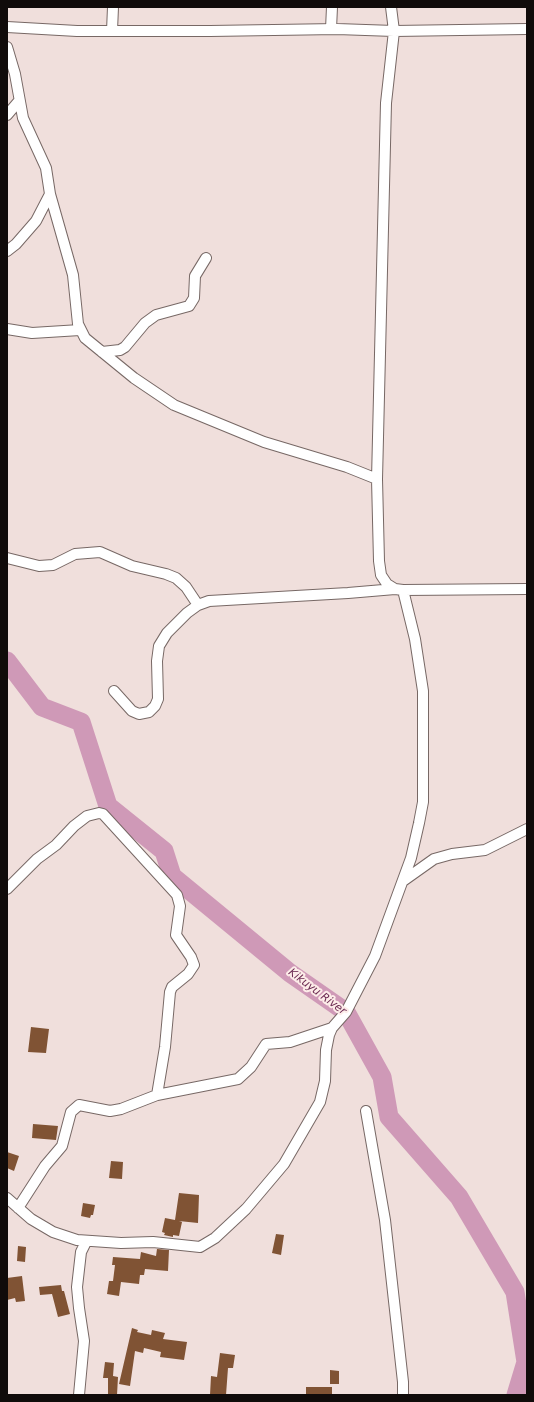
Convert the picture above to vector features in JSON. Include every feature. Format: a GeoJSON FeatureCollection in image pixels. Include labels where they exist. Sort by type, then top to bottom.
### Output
{"type":"FeatureCollection","features":[{"type":"Feature","properties":{"kind":"street"},"geometry":{"type":"LineString","coordinates":[[112,7],[112,31]]}},
{"type":"Feature","properties":{"kind":"street"},"geometry":{"type":"LineString","coordinates":[[331,29],[332,7]]}},
{"type":"Feature","properties":{"kind":"street"},"geometry":{"type":"LineString","coordinates":[[7,1198],[31,1219],[53,1232],[86,1242],[153,1242],[200,1247],[215,1238],[263,1191],[284,1164],[320,1102],[325,1081],[327,1041],[332,1028],[346,1012],[375,956],[411,858],[423,802],[423,691],[415,639],[399,589],[388,584],[381,575],[379,561],[377,479],[386,103],[394,31],[391,7]]}},
{"type":"Feature","properties":{"kind":"street"},"geometry":{"type":"LineString","coordinates":[[7,27],[112,31],[331,29],[394,31],[527,29]]}},
{"type":"Feature","properties":{"kind":"street"},"geometry":{"type":"LineString","coordinates":[[7,47],[15,74],[23,118],[46,168],[50,194],[71,268],[80,330],[85,338],[134,378],[174,405],[264,442],[347,466],[377,479]]}},
{"type":"Feature","properties":{"kind":"street"},"geometry":{"type":"LineString","coordinates":[[7,115],[19,101]]}},
{"type":"Feature","properties":{"kind":"street"},"geometry":{"type":"LineString","coordinates":[[7,251],[16,244],[36,222],[50,194]]}},
{"type":"Feature","properties":{"kind":"street"},"geometry":{"type":"LineString","coordinates":[[102,352],[120,350],[145,323],[156,315],[189,306],[194,298],[195,276],[206,258]]}},
{"type":"Feature","properties":{"kind":"street"},"geometry":{"type":"LineString","coordinates":[[7,329],[32,333],[80,330]]}},
{"type":"Feature","properties":{"kind":"street"},"geometry":{"type":"LineString","coordinates":[[7,558],[39,566],[53,565],[75,554],[100,552],[132,566],[166,574],[176,578],[186,587],[198,605]]}},
{"type":"Feature","properties":{"kind":"street"},"geometry":{"type":"LineString","coordinates":[[114,691],[132,711],[139,714],[149,712],[155,706],[158,699],[158,661],[160,646],[166,633],[187,613],[198,605],[209,601],[399,589],[527,589]]}},
{"type":"Feature","properties":{"kind":"street"},"geometry":{"type":"LineString","coordinates":[[7,889],[37,859],[56,845],[74,826],[87,816],[99,812],[103,814],[178,895],[180,906],[176,935],[191,957],[194,965],[188,974],[172,987],[170,992],[165,1046],[157,1096]]}},
{"type":"Feature","properties":{"kind":"street"},"geometry":{"type":"LineString","coordinates":[[403,881],[434,859],[452,854],[485,850],[516,836],[527,829]]}},
{"type":"Feature","properties":{"kind":"street"},"geometry":{"type":"LineString","coordinates":[[18,1208],[45,1166],[62,1146],[71,1112],[74,1107],[84,1105],[99,1110],[110,1111],[121,1109],[157,1096],[238,1079],[252,1067],[266,1044],[290,1042],[332,1028]]}},
{"type":"Feature","properties":{"kind":"street"},"geometry":{"type":"LineString","coordinates":[[366,1111],[385,1220],[403,1382],[403,1395]]}},
{"type":"Feature","properties":{"kind":"street"},"geometry":{"type":"LineString","coordinates":[[79,1395],[84,1341],[78,1308],[77,1287],[82,1252],[86,1242]]}},
{"type":"Feature","properties":{"kind":"building"},"geometry":{"type":"Polygon","coordinates":[[[31,1027],[49,1029],[46,1053],[28,1052],[31,1027]]]}},
{"type":"Feature","properties":{"kind":"building"},"geometry":{"type":"Polygon","coordinates":[[[33,1124],[58,1126],[56,1140],[32,1138],[33,1124]]]}},
{"type":"Feature","properties":{"kind":"building"},"geometry":{"type":"Polygon","coordinates":[[[7,1152],[19,1156],[14,1171],[7,1168],[7,1152]]]}},
{"type":"Feature","properties":{"kind":"building"},"geometry":{"type":"Polygon","coordinates":[[[111,1161],[123,1162],[122,1179],[109,1178],[111,1161]]]}},
{"type":"Feature","properties":{"kind":"building"},"geometry":{"type":"Polygon","coordinates":[[[179,1193],[199,1195],[198,1223],[179,1221],[182,1222],[179,1236],[173,1235],[173,1237],[164,1235],[165,1233],[162,1232],[165,1218],[175,1220],[179,1193]]]}},
{"type":"Feature","properties":{"kind":"building"},"geometry":{"type":"Polygon","coordinates":[[[83,1203],[95,1205],[93,1215],[91,1215],[90,1218],[81,1216],[83,1203]]]}},
{"type":"Feature","properties":{"kind":"building"},"geometry":{"type":"Polygon","coordinates":[[[276,1234],[284,1235],[281,1255],[272,1253],[276,1234]]]}},
{"type":"Feature","properties":{"kind":"building"},"geometry":{"type":"Polygon","coordinates":[[[18,1246],[26,1247],[25,1262],[17,1261],[18,1246]]]}},
{"type":"Feature","properties":{"kind":"building"},"geometry":{"type":"Polygon","coordinates":[[[157,1249],[169,1250],[168,1271],[145,1269],[144,1275],[140,1275],[139,1284],[121,1282],[119,1296],[107,1294],[109,1281],[113,1281],[115,1265],[112,1265],[113,1257],[140,1259],[141,1252],[156,1256],[157,1249]]]}},
{"type":"Feature","properties":{"kind":"building"},"geometry":{"type":"Polygon","coordinates":[[[22,1276],[25,1301],[16,1302],[15,1298],[7,1300],[7,1278],[22,1276]]]}},
{"type":"Feature","properties":{"kind":"building"},"geometry":{"type":"Polygon","coordinates":[[[61,1285],[70,1314],[58,1317],[52,1294],[40,1295],[39,1287],[61,1285]]]}},
{"type":"Feature","properties":{"kind":"building"},"geometry":{"type":"Polygon","coordinates":[[[132,1328],[138,1330],[137,1332],[151,1335],[152,1330],[165,1333],[163,1339],[187,1342],[184,1360],[160,1357],[161,1352],[144,1348],[143,1353],[135,1351],[130,1386],[119,1384],[132,1328]]]}},
{"type":"Feature","properties":{"kind":"building"},"geometry":{"type":"Polygon","coordinates":[[[220,1353],[235,1355],[233,1368],[228,1368],[226,1395],[210,1395],[211,1376],[217,1377],[220,1353]]]}},
{"type":"Feature","properties":{"kind":"building"},"geometry":{"type":"Polygon","coordinates":[[[105,1362],[114,1363],[113,1376],[118,1377],[117,1395],[108,1395],[108,1378],[103,1378],[105,1362]]]}},
{"type":"Feature","properties":{"kind":"building"},"geometry":{"type":"Polygon","coordinates":[[[330,1370],[339,1371],[339,1384],[330,1384],[330,1370]]]}},
{"type":"Feature","properties":{"kind":"building"},"geometry":{"type":"Polygon","coordinates":[[[306,1387],[332,1387],[332,1395],[306,1395],[306,1387]]]}},
{"type":"Feature","properties":{"kind":"waterway","name":"Kikuyu River"},"geometry":{"type":"LineString","coordinates":[[7,661],[42,707],[81,722],[108,806],[164,851],[172,876],[290,973],[346,1012],[382,1077],[389,1117],[459,1197],[515,1292],[526,1362],[516,1395]]}}]}
